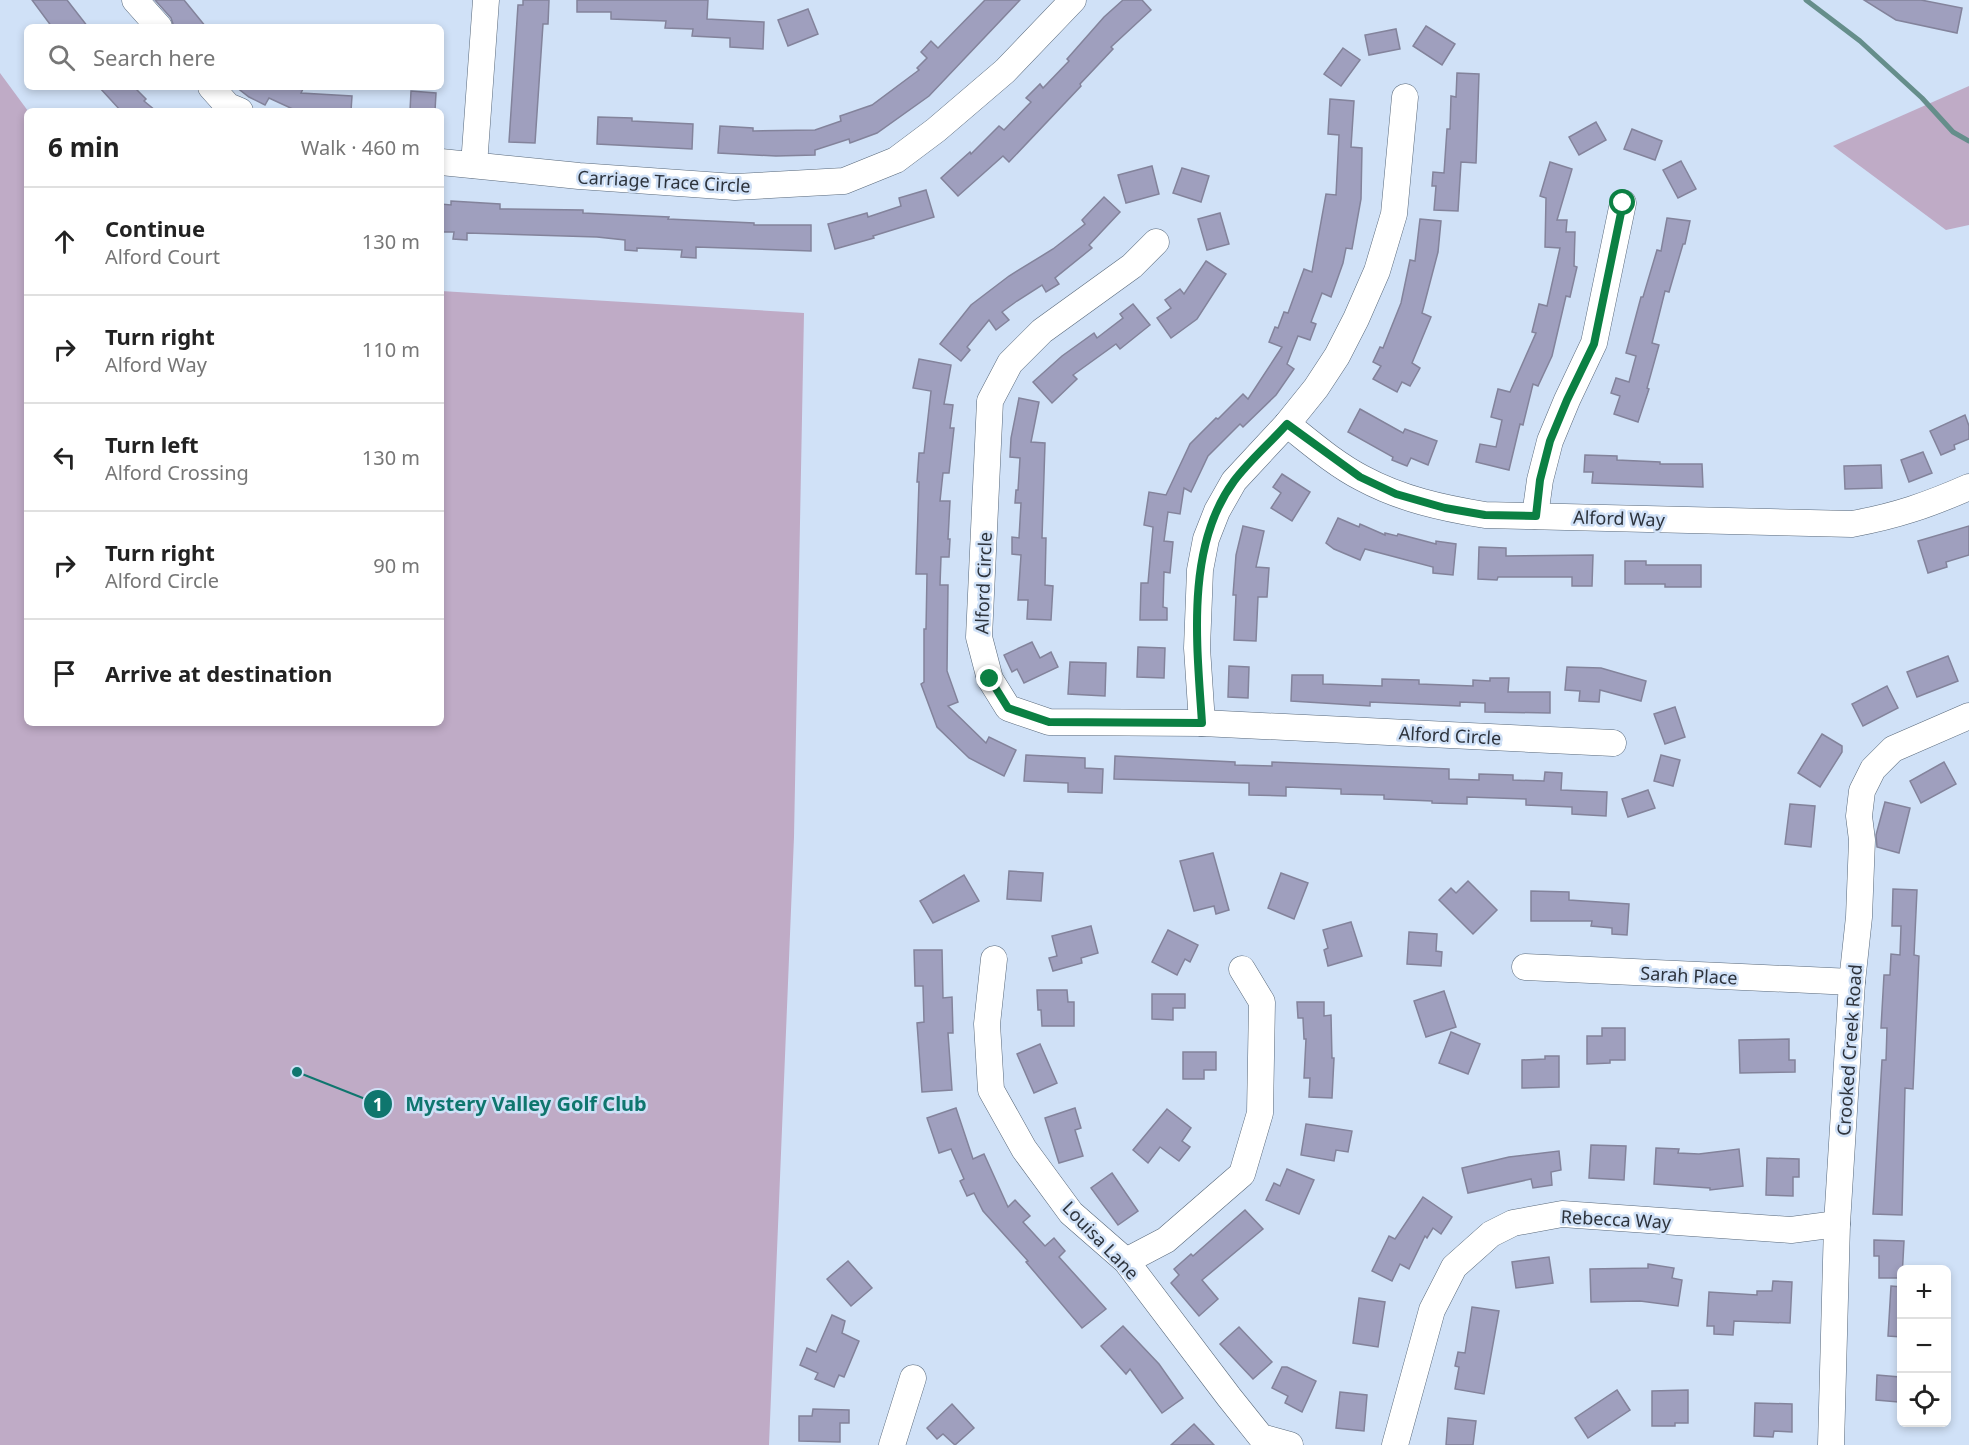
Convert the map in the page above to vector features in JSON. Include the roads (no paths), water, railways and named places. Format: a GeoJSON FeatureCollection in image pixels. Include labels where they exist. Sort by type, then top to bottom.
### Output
{"type":"FeatureCollection","features":[{"type":"Feature","properties":{"kind":"street"},"geometry":{"type":"LineString","coordinates":[[135,0],[156,24]]}},
{"type":"Feature","properties":{"kind":"street"},"geometry":{"type":"LineString","coordinates":[[474,165],[486,0]]}},
{"type":"Feature","properties":{"kind":"street","name":"Carriage Trace Circle"},"geometry":{"type":"LineString","coordinates":[[444,162],[735,188],[844,181],[896,160],[936,130],[1005,71],[1073,0]]}},
{"type":"Feature","properties":{"kind":"street"},"geometry":{"type":"LineString","coordinates":[[214,90],[228,106],[233,108]]}},
{"type":"Feature","properties":{"kind":"street"},"geometry":{"type":"LineString","coordinates":[[1202,723],[1197,648],[1200,570],[1206,539],[1217,511],[1234,482],[1287,424],[1316,388],[1337,356],[1377,271],[1394,214],[1405,97]]}},
{"type":"Feature","properties":{"kind":"street"},"geometry":{"type":"LineString","coordinates":[[1536,516],[1540,480],[1550,441],[1594,344],[1623,203]]}},
{"type":"Feature","properties":{"kind":"street","name":"Alford Circle"},"geometry":{"type":"LineString","coordinates":[[1156,242],[1132,266],[1042,331],[1010,363],[990,401],[979,637],[990,679],[1008,708],[1049,722],[1202,723],[1613,743]]}},
{"type":"Feature","properties":{"kind":"street","name":"Alford Way"},"geometry":{"type":"LineString","coordinates":[[1287,424],[1360,477],[1396,494],[1445,508],[1485,515],[1852,524],[1890,517],[1936,502],[1969,487]]}},
{"type":"Feature","properties":{"kind":"street","name":"Crooked Creek Road"},"geometry":{"type":"LineString","coordinates":[[1831,1445],[1837,1224],[1852,982],[1859,917],[1862,840],[1859,816],[1862,791],[1873,769],[1893,749],[1969,716]]}},
{"type":"Feature","properties":{"kind":"street","name":"Louisa Lane"},"geometry":{"type":"LineString","coordinates":[[994,959],[987,1024],[991,1090],[1024,1149],[1071,1213],[1126,1262],[1229,1397],[1258,1441],[1290,1445]]}},
{"type":"Feature","properties":{"kind":"street","name":"Sarah Place"},"geometry":{"type":"LineString","coordinates":[[1525,967],[1852,982]]}},
{"type":"Feature","properties":{"kind":"street"},"geometry":{"type":"LineString","coordinates":[[1126,1262],[1166,1240],[1242,1174],[1260,1113],[1262,1002],[1242,969]]}},
{"type":"Feature","properties":{"kind":"street","name":"Rebecca Way"},"geometry":{"type":"LineString","coordinates":[[1395,1445],[1432,1310],[1455,1267],[1498,1230],[1514,1223],[1562,1214],[1791,1230],[1837,1224]]}},
{"type":"Feature","properties":{"kind":"street"},"geometry":{"type":"LineString","coordinates":[[892,1445],[913,1378]]}},
{"type":"Feature","properties":{"kind":"waterway"},"geometry":{"type":"LineString","coordinates":[[1806,0],[1860,41],[1922,98],[1953,132],[1969,141]]}},
{"type":"Feature","properties":{"kind":"place","name":"Mystery Valley Golf Club"},"geometry":{"type":"Point","coordinates":[297,1072]}}]}
